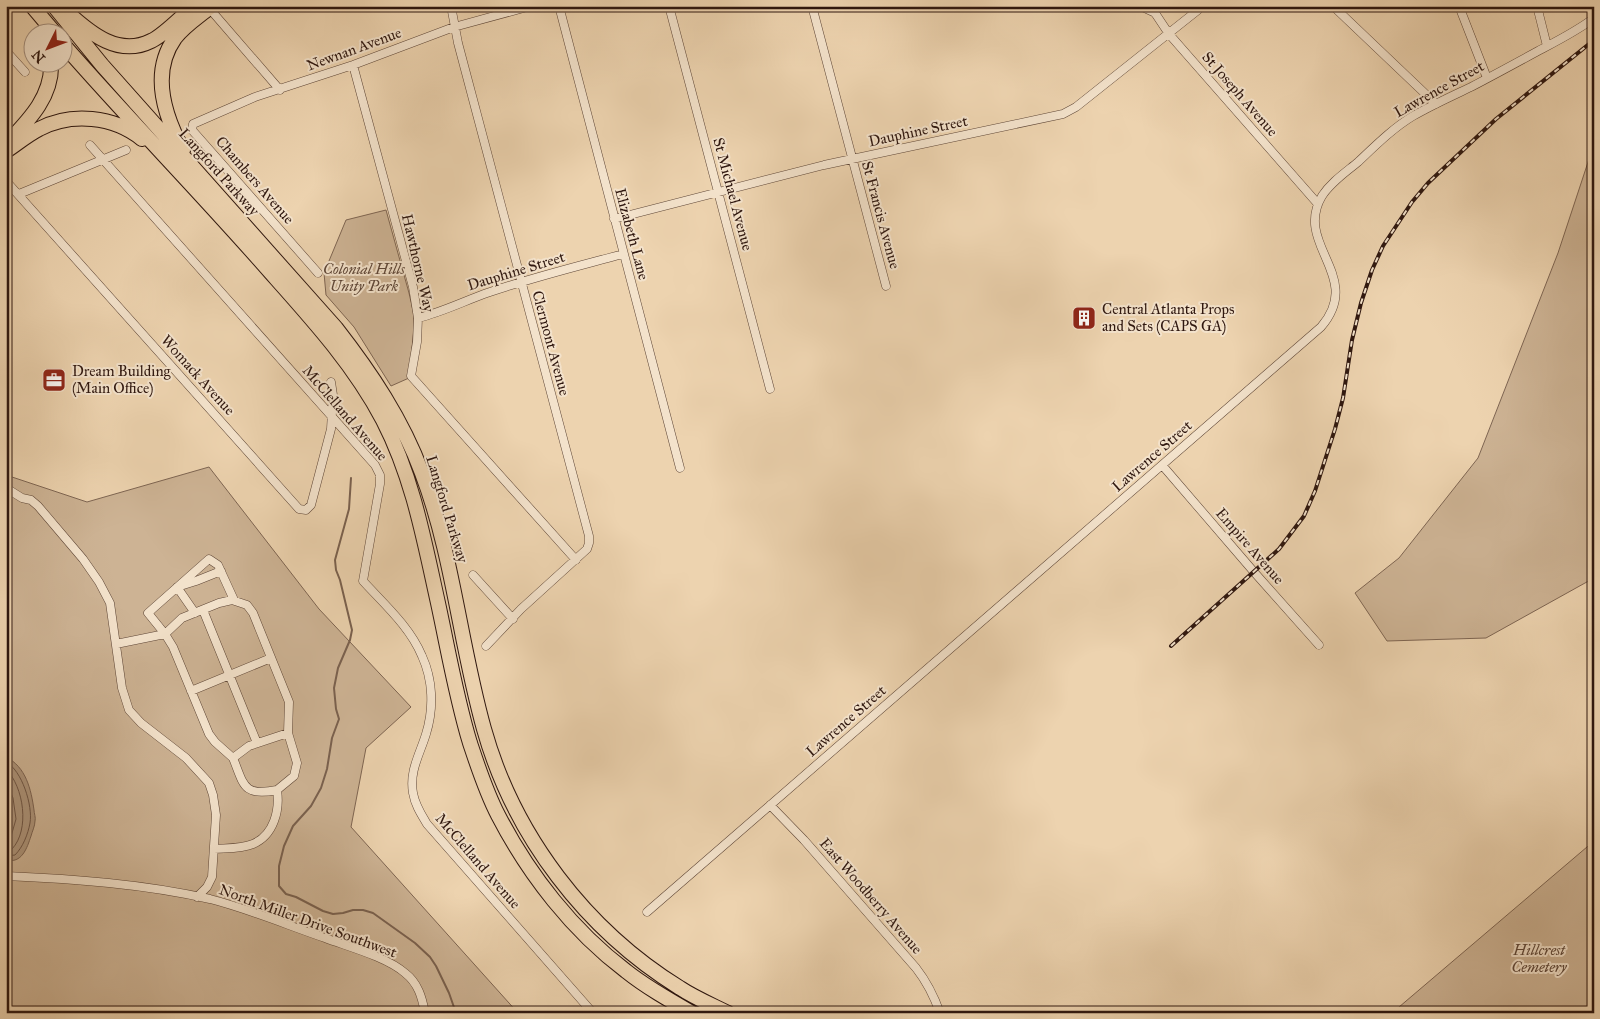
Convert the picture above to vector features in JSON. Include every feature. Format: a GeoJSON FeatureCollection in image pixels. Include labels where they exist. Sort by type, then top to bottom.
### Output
{"type":"FeatureCollection","features":[{"type":"Feature","properties":{"kind":"highway"},"geometry":{"type":"LineString","coordinates":[[32,6],[39,22]]}},
{"type":"Feature","properties":{"kind":"highway"},"geometry":{"type":"LineString","coordinates":[[32,6],[46,22]]}},
{"type":"Feature","properties":{"kind":"highway","name":"Langford Parkway"},"geometry":{"type":"LineString","coordinates":[[54,6],[236,232],[332,342],[354,372],[383,420],[403,466],[422,528],[458,700],[469,740],[497,813],[518,851],[570,920],[601,951],[627,972],[692,1013]]}},
{"type":"Feature","properties":{"kind":"highway"},"geometry":{"type":"LineString","coordinates":[[60,6],[101,39],[121,46],[137,46],[153,41],[194,6]]}},
{"type":"Feature","properties":{"kind":"highway"},"geometry":{"type":"LineString","coordinates":[[169,27],[173,21],[175,6]]}},
{"type":"Feature","properties":{"kind":"highway"},"geometry":{"type":"LineString","coordinates":[[189,173],[168,117],[161,85],[162,67],[168,50],[176,37],[209,8]]}},
{"type":"Feature","properties":{"kind":"highway","name":"Langford Parkway"},"geometry":{"type":"LineString","coordinates":[[72,52],[336,328],[374,379],[403,429],[422,473],[433,505],[452,580],[484,730],[500,778],[526,828],[556,875],[590,914],[639,959],[682,989],[728,1013]]}},
{"type":"Feature","properties":{"kind":"highway"},"geometry":{"type":"LineString","coordinates":[[9,137],[31,118],[41,102],[48,85],[50,72]]}},
{"type":"Feature","properties":{"kind":"highway"},"geometry":{"type":"LineString","coordinates":[[6,151],[32,132],[49,124],[77,119],[98,120],[119,126],[134,134],[189,173]]}},
{"type":"Feature","properties":{"kind":"street","name":"Clermont Avenue"},"geometry":{"type":"LineString","coordinates":[[450,6],[589,536],[587,549],[522,609],[486,646]]}},
{"type":"Feature","properties":{"kind":"street","name":"Newnan Avenue"},"geometry":{"type":"LineString","coordinates":[[216,114],[256,97],[353,65],[454,27],[531,6]]}},
{"type":"Feature","properties":{"kind":"street","name":"Elizabeth Lane"},"geometry":{"type":"LineString","coordinates":[[559,6],[680,468]]}},
{"type":"Feature","properties":{"kind":"street","name":"St Michael Avenue"},"geometry":{"type":"LineString","coordinates":[[669,6],[770,389]]}},
{"type":"Feature","properties":{"kind":"street","name":"St Francis Avenue"},"geometry":{"type":"LineString","coordinates":[[812,6],[886,286]]}},
{"type":"Feature","properties":{"kind":"street","name":"St Joseph Avenue"},"geometry":{"type":"LineString","coordinates":[[1140,6],[1155,13],[1169,34],[1318,204]]}},
{"type":"Feature","properties":{"kind":"street"},"geometry":{"type":"LineString","coordinates":[[1333,6],[1436,104]]}},
{"type":"Feature","properties":{"kind":"street"},"geometry":{"type":"LineString","coordinates":[[1459,6],[1487,78]]}},
{"type":"Feature","properties":{"kind":"street"},"geometry":{"type":"LineString","coordinates":[[1537,6],[1547,46]]}},
{"type":"Feature","properties":{"kind":"street"},"geometry":{"type":"LineString","coordinates":[[209,8],[280,90]]}},
{"type":"Feature","properties":{"kind":"street","name":"Dauphine Street"},"geometry":{"type":"LineString","coordinates":[[614,219],[851,159],[1063,114],[1076,107],[1198,10]]}},
{"type":"Feature","properties":{"kind":"street","name":"Lawrence Street"},"geometry":{"type":"LineString","coordinates":[[647,912],[1321,327],[1330,317],[1336,302],[1334,276],[1316,234],[1315,219],[1318,204],[1330,186],[1412,116],[1547,46],[1584,26],[1594,18]]}},
{"type":"Feature","properties":{"kind":"street"},"geometry":{"type":"LineString","coordinates":[[6,51],[22,69]]}},
{"type":"Feature","properties":{"kind":"street","name":"Hawthorne Way"},"geometry":{"type":"LineString","coordinates":[[353,65],[413,287],[418,318],[412,376],[576,560]]}},
{"type":"Feature","properties":{"kind":"street","name":"Chambers Avenue"},"geometry":{"type":"LineString","coordinates":[[216,114],[195,122],[192,125],[192,130],[318,273]]}},
{"type":"Feature","properties":{"kind":"street","name":"McClelland Avenue"},"geometry":{"type":"LineString","coordinates":[[90,145],[375,465],[380,475],[380,484],[363,581],[412,636],[422,655],[429,676],[432,697],[426,736],[412,776],[412,792],[417,807],[427,824],[593,1013]]}},
{"type":"Feature","properties":{"kind":"street"},"geometry":{"type":"LineString","coordinates":[[19,194],[126,150]]}},
{"type":"Feature","properties":{"kind":"street","name":"Womack Avenue"},"geometry":{"type":"LineString","coordinates":[[6,181],[299,509],[306,510],[311,504],[331,429],[332,417]]}},
{"type":"Feature","properties":{"kind":"street","name":"Dauphine Street"},"geometry":{"type":"LineString","coordinates":[[418,318],[521,282],[624,254]]}},
{"type":"Feature","properties":{"kind":"street"},"geometry":{"type":"LineString","coordinates":[[331,382],[332,417]]}},
{"type":"Feature","properties":{"kind":"street","name":"Empire Avenue"},"geometry":{"type":"LineString","coordinates":[[1162,465],[1319,645]]}},
{"type":"Feature","properties":{"kind":"street"},"geometry":{"type":"LineString","coordinates":[[6,488],[22,498],[31,500],[38,506],[83,559],[99,582],[110,603],[122,688],[129,710],[142,723],[186,758],[209,782],[216,815],[212,878],[207,887],[197,897]]}},
{"type":"Feature","properties":{"kind":"street"},"geometry":{"type":"LineString","coordinates":[[116,644],[165,634],[182,618],[219,603],[234,600],[250,607],[289,702],[289,740],[298,763],[294,776],[277,790],[256,792],[244,784],[233,758],[209,734],[173,647],[165,634],[148,613],[209,559],[218,565],[234,600]]}},
{"type":"Feature","properties":{"kind":"street"},"geometry":{"type":"LineString","coordinates":[[177,587],[221,571]]}},
{"type":"Feature","properties":{"kind":"street"},"geometry":{"type":"LineString","coordinates":[[473,575],[513,619]]}},
{"type":"Feature","properties":{"kind":"street"},"geometry":{"type":"LineString","coordinates":[[177,587],[195,613]]}},
{"type":"Feature","properties":{"kind":"street"},"geometry":{"type":"LineString","coordinates":[[203,610],[231,674],[257,743]]}},
{"type":"Feature","properties":{"kind":"street"},"geometry":{"type":"LineString","coordinates":[[191,691],[271,658]]}},
{"type":"Feature","properties":{"kind":"street"},"geometry":{"type":"LineString","coordinates":[[233,758],[249,746],[288,733]]}},
{"type":"Feature","properties":{"kind":"street"},"geometry":{"type":"LineString","coordinates":[[214,849],[254,844],[265,836],[272,826],[278,809],[277,790]]}},
{"type":"Feature","properties":{"kind":"street","name":"East Woodberry Avenue"},"geometry":{"type":"LineString","coordinates":[[770,805],[804,840],[926,980],[940,1013]]}},
{"type":"Feature","properties":{"kind":"street","name":"North Miller Drive Southwest"},"geometry":{"type":"LineString","coordinates":[[6,876],[66,878],[161,890],[197,897],[241,909],[367,953],[396,966],[413,980],[420,992],[425,1013]]}},
{"type":"Feature","properties":{"kind":"green space"},"geometry":{"type":"Polygon","coordinates":[[[1594,144],[1594,578],[1486,638],[1387,641],[1355,593],[1399,558],[1478,458],[1558,253],[1594,144]]]}},
{"type":"Feature","properties":{"kind":"green space","name":"Colonial Hills Unity Park"},"geometry":{"type":"Polygon","coordinates":[[[386,210],[414,315],[409,378],[391,386],[354,327],[326,295],[324,273],[346,220],[386,210]]]}},
{"type":"Feature","properties":{"kind":"green space"},"geometry":{"type":"Polygon","coordinates":[[[209,467],[319,609],[411,707],[366,748],[351,827],[518,1013],[6,1013],[6,475],[87,502],[209,467]]]}},
{"type":"Feature","properties":{"kind":"green space","name":"Hillcrest Cemetery"},"geometry":{"type":"Polygon","coordinates":[[[1594,841],[1594,1013],[1392,1013],[1594,841]]]}},
{"type":"Feature","properties":{"kind":"water"},"geometry":{"type":"Polygon","coordinates":[[[6,757],[13,761],[26,779],[35,818],[26,850],[20,857],[12,861],[6,860],[6,757]]]}},
{"type":"Feature","properties":{"kind":"waterway"},"geometry":{"type":"LineString","coordinates":[[351,478],[349,509],[335,560],[352,630],[350,640],[338,668],[334,688],[339,719],[332,738],[327,769],[321,788],[311,806],[293,826],[284,846],[279,866],[279,886],[286,894],[333,914],[353,910],[373,913],[415,943],[430,957],[436,966],[456,1013]]}},
{"type":"Feature","properties":{"kind":"railway"},"geometry":{"type":"LineString","coordinates":[[1171,646],[1279,549],[1304,516],[1315,491],[1335,429],[1343,398],[1352,340],[1361,303],[1372,270],[1383,246],[1412,202],[1428,183],[1496,119],[1594,40]]}},
{"type":"Feature","properties":{"kind":"place","name":"Central Atlanta Props and Sets (CAPS GA)"},"geometry":{"type":"Point","coordinates":[1084,318]}},
{"type":"Feature","properties":{"kind":"place","name":"Dream Building (Main Office)"},"geometry":{"type":"Point","coordinates":[54,380]}}]}
